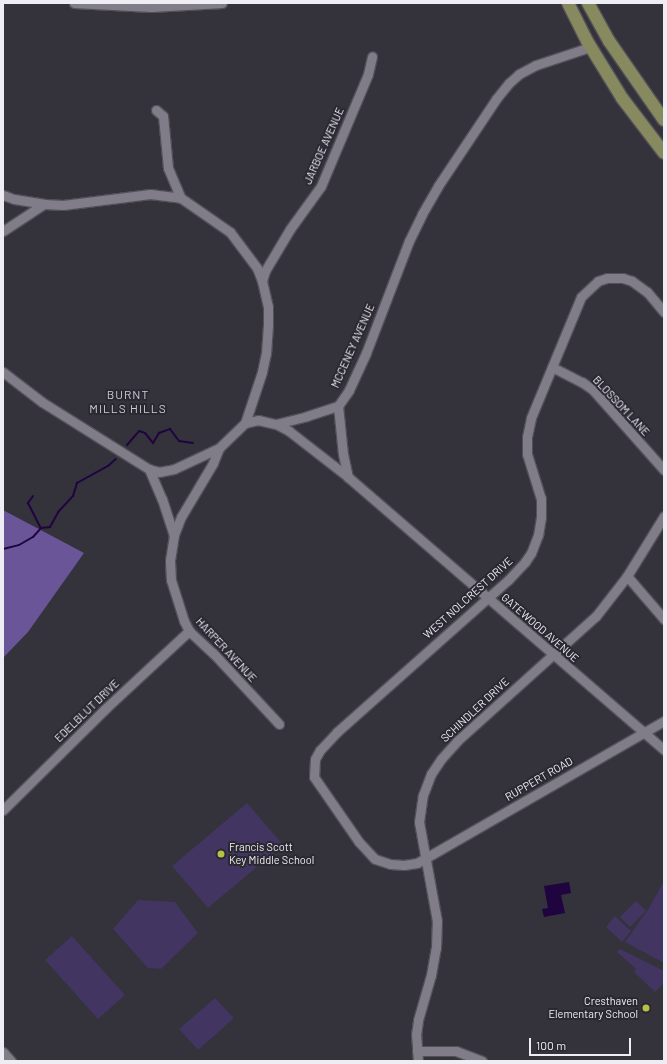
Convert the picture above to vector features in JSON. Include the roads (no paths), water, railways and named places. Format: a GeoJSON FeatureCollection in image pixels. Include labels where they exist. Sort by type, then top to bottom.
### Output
{"type":"FeatureCollection","features":[{"type":"Feature","properties":{"kind":"main road"},"geometry":{"type":"LineString","coordinates":[[568,3],[590,47],[622,98],[664,153]]}},
{"type":"Feature","properties":{"kind":"main road"},"geometry":{"type":"LineString","coordinates":[[588,3],[609,41],[664,120]]}},
{"type":"Feature","properties":{"kind":"street"},"geometry":{"type":"LineString","coordinates":[[74,3],[152,7],[222,3]]}},
{"type":"Feature","properties":{"kind":"street","name":"MCCENEY AVENUE"},"geometry":{"type":"LineString","coordinates":[[245,423],[258,420],[276,424],[308,416],[338,406],[349,390],[366,353],[409,241],[422,214],[438,186],[496,99],[509,84],[530,68],[590,47]]}},
{"type":"Feature","properties":{"kind":"street","name":"JARBOE AVENUE"},"geometry":{"type":"LineString","coordinates":[[262,281],[265,271],[283,241],[321,186],[368,74],[372,56]]}},
{"type":"Feature","properties":{"kind":"street"},"geometry":{"type":"LineString","coordinates":[[156,110],[163,116],[168,168],[182,198]]}},
{"type":"Feature","properties":{"kind":"street"},"geometry":{"type":"LineString","coordinates":[[3,195],[14,199],[44,204],[63,205],[150,194],[182,198],[230,232],[257,268],[262,281],[268,307],[266,353],[262,372],[245,423],[219,448],[174,469],[159,472],[150,468],[42,402],[3,372]]}},
{"type":"Feature","properties":{"kind":"street"},"geometry":{"type":"LineString","coordinates":[[3,231],[44,204]]}},
{"type":"Feature","properties":{"kind":"street","name":"WEST NOLCREST DRIVE"},"geometry":{"type":"LineString","coordinates":[[425,858],[417,863],[404,865],[390,864],[375,859],[359,842],[319,786],[314,777],[315,759],[320,750],[337,732],[525,562],[538,535],[542,517],[541,499],[527,454],[527,437],[531,418],[581,297],[598,281],[607,278],[623,278],[632,280],[647,292],[664,312]]}},
{"type":"Feature","properties":{"kind":"street","name":"BLOSSOM LANE"},"geometry":{"type":"LineString","coordinates":[[552,368],[582,382],[593,390],[664,470]]}},
{"type":"Feature","properties":{"kind":"street"},"geometry":{"type":"LineString","coordinates":[[338,406],[343,454],[348,477]]}},
{"type":"Feature","properties":{"kind":"street","name":"GATEWOOD AVENUE"},"geometry":{"type":"LineString","coordinates":[[276,424],[289,431],[348,477],[486,598],[664,750]]}},
{"type":"Feature","properties":{"kind":"street"},"geometry":{"type":"LineString","coordinates":[[174,535],[181,517],[213,463],[219,448]]}},
{"type":"Feature","properties":{"kind":"street","name":"HARPER AVENUE"},"geometry":{"type":"LineString","coordinates":[[150,468],[174,535],[170,562],[171,580],[184,622],[189,631],[213,653],[279,724]]}},
{"type":"Feature","properties":{"kind":"street","name":"SCHINDLER DRIVE"},"geometry":{"type":"LineString","coordinates":[[418,1061],[418,1020],[436,948],[437,921],[425,858],[419,813],[423,795],[431,774],[441,759],[457,741],[596,616],[627,576],[664,516]]}},
{"type":"Feature","properties":{"kind":"street"},"geometry":{"type":"LineString","coordinates":[[627,576],[664,619]]}},
{"type":"Feature","properties":{"kind":"street","name":"EDELBLUT DRIVE"},"geometry":{"type":"LineString","coordinates":[[3,810],[110,705],[189,631]]}},
{"type":"Feature","properties":{"kind":"street","name":"RUPPERT ROAD"},"geometry":{"type":"LineString","coordinates":[[425,858],[664,721]]}},
{"type":"Feature","properties":{"kind":"street"},"geometry":{"type":"LineString","coordinates":[[417,1051],[456,1051],[482,1061]]}},
{"type":"Feature","properties":{"kind":"street"},"geometry":{"type":"LineString","coordinates":[[3,1052],[11,1061]]}},
{"type":"Feature","properties":{"kind":"waterway"},"geometry":{"type":"LineString","coordinates":[[127,445],[139,431],[145,433],[153,443],[159,433],[170,429],[179,441],[193,443]]}},
{"type":"Feature","properties":{"kind":"waterway"},"geometry":{"type":"LineString","coordinates":[[3,549],[19,545],[33,537],[41,528],[50,527],[59,511],[73,496],[77,483],[109,465],[116,459]]}},
{"type":"Feature","properties":{"kind":"waterway"},"geometry":{"type":"LineString","coordinates":[[33,496],[28,503],[41,528]]}},
{"type":"Feature","properties":{"kind":"place","name":"Francis Scott Key Middle School"},"geometry":{"type":"Point","coordinates":[221,854]}},
{"type":"Feature","properties":{"kind":"place","name":"Cresthaven Elementary School"},"geometry":{"type":"Point","coordinates":[646,1008]}},
{"type":"Feature","properties":{"kind":"district","name":"BURNT MILLS HILLS"},"geometry":{"type":"Point","coordinates":[128,402]}}]}
